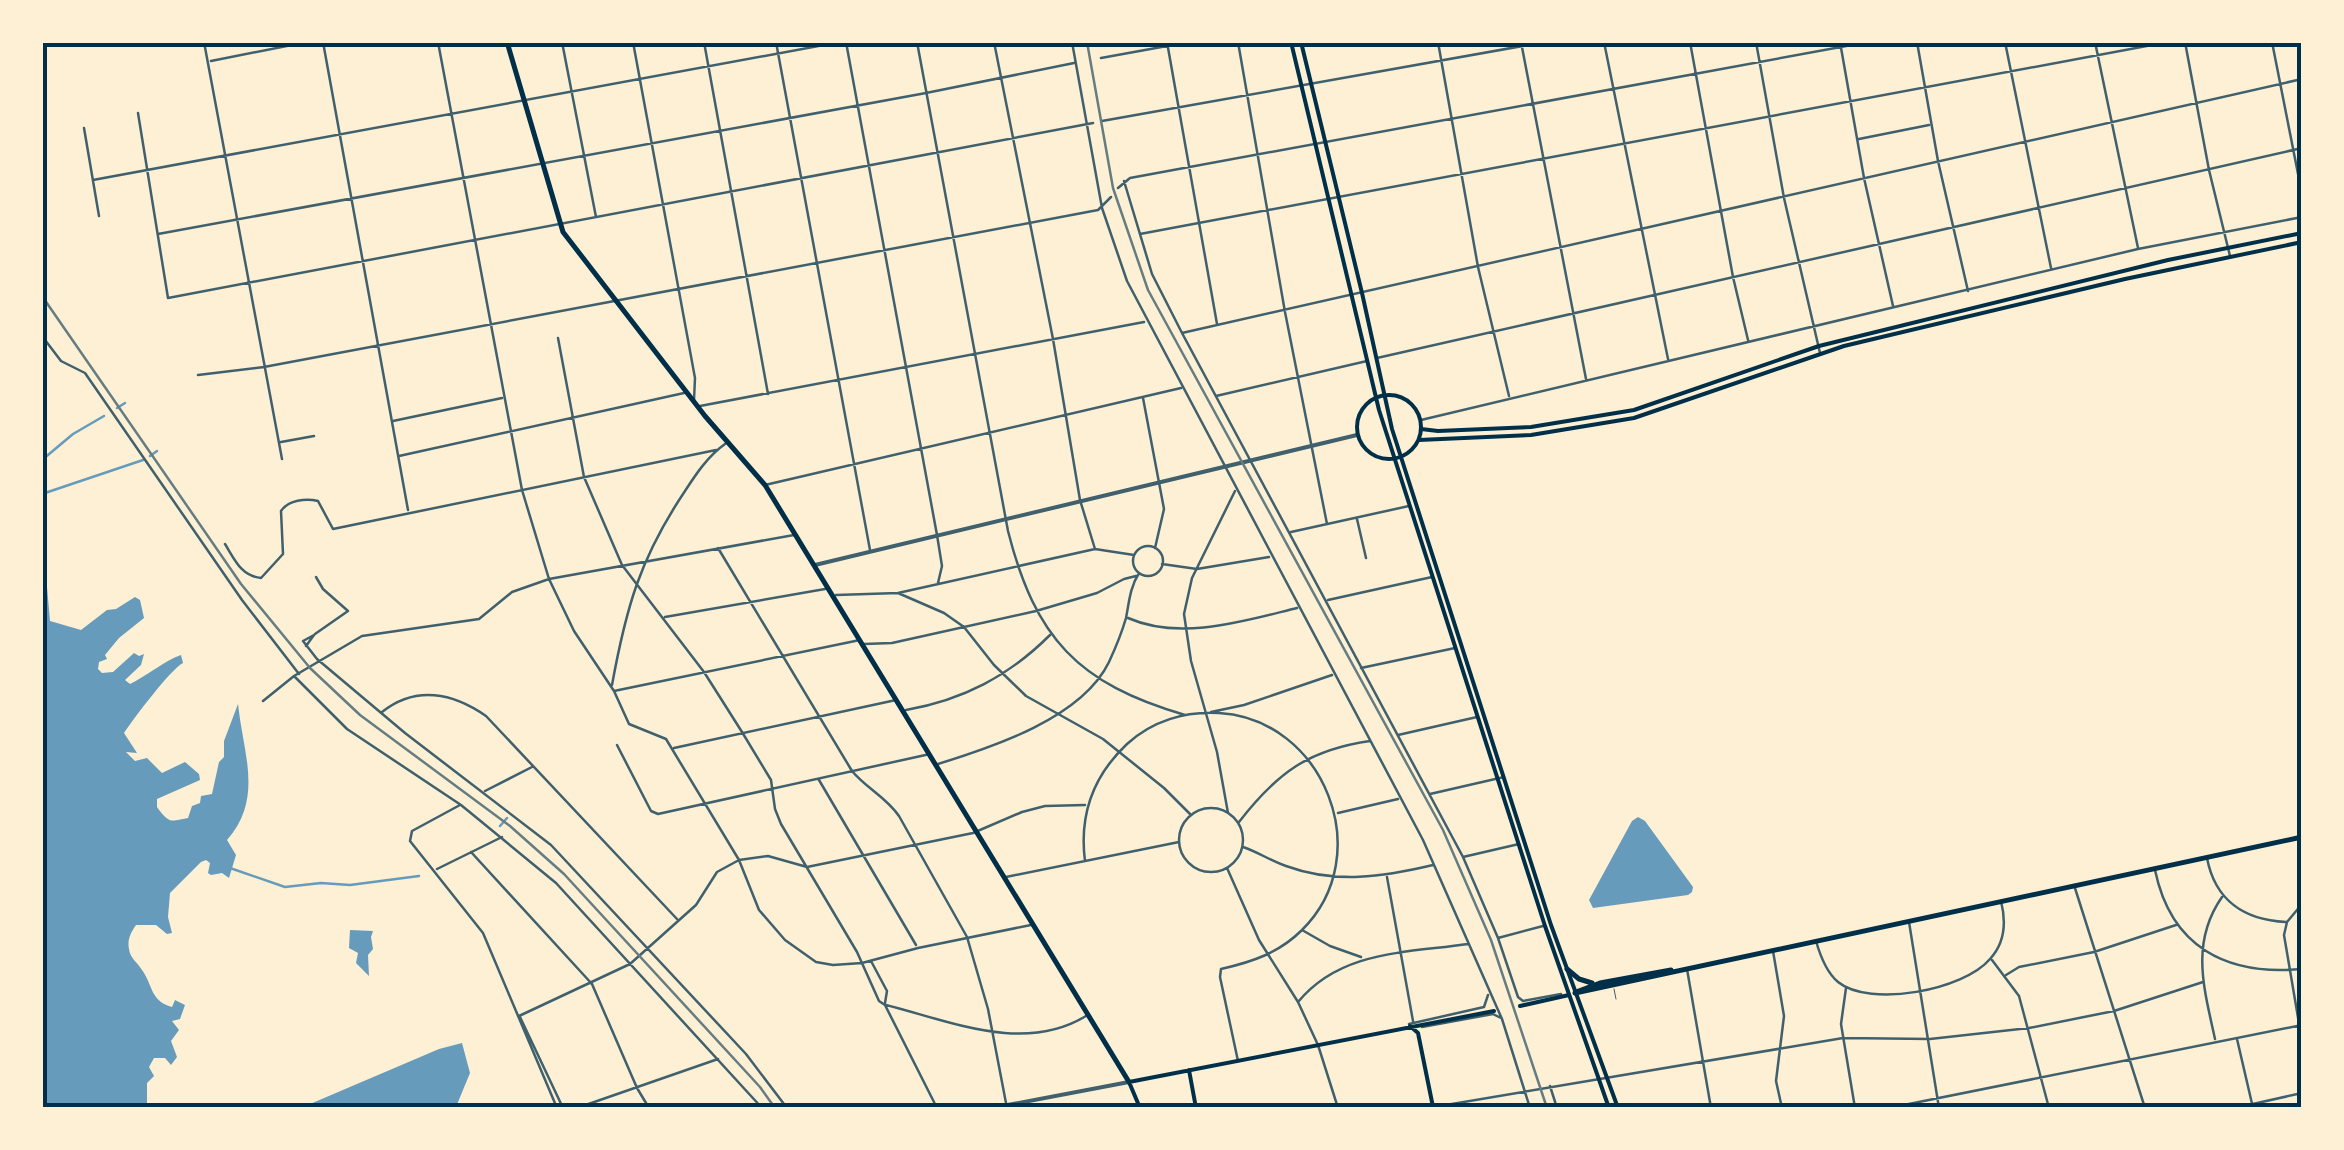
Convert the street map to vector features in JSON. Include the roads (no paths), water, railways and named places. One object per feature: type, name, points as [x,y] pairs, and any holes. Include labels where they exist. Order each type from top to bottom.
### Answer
[{"type":"main road","points":[[507,42],[560,224],[696,404],[765,484],[1130,1082],[1140,1108]]},
{"type":"main road","points":[[1291,42],[1375,398],[1500,778],[1544,926],[1618,1108]]},
{"type":"main road","points":[[1301,42],[1397,458],[1409,506],[1423,539]]},
{"type":"main road","points":[[1421,429],[1531,427],[1618,413],[1676,398],[1820,349],[2302,233]]},
{"type":"main road","points":[[1419,440],[1531,434],[1634,418],[1820,349],[2302,242]]},
{"type":"main road","points":[[1398,396],[1410,402],[1421,429],[1414,448],[1397,458],[1371,454],[1357,435],[1356,422],[1360,410],[1375,398],[1398,396]]},
{"type":"main road","points":[[1435,576],[1462,646],[1480,716]]},
{"type":"main road","points":[[1500,778],[1525,843],[1610,1108]]},
{"type":"main road","points":[[1520,1006],[2302,837]]},
{"type":"main road","points":[[1567,970],[1584,981],[1600,983]]},
{"type":"main road","points":[[1571,994],[1600,983],[1674,970]]},
{"type":"main road","points":[[1130,1082],[1494,1011]]},
{"type":"main road","points":[[1420,1030],[1431,1022]]},
{"type":"main road","points":[[1408,1026],[1420,1030]]},
{"type":"main road","points":[[1420,1030],[1432,1107]]},
{"type":"main road","points":[[1189,1070],[1196,1108]]},
{"type":"street","points":[[204,42],[282,459]]},
{"type":"street","points":[[208,61],[307,42]]},
{"type":"street","points":[[322,42],[408,512]]},
{"type":"street","points":[[438,42],[522,490],[549,579],[578,639],[613,689],[628,724],[660,736],[672,748],[739,860],[759,910],[801,954],[833,965],[862,963],[1032,925]]},
{"type":"street","points":[[562,42],[596,217]]},
{"type":"street","points":[[633,42],[696,404],[768,394],[1146,322]]},
{"type":"street","points":[[704,42],[768,394]]},
{"type":"street","points":[[776,42],[870,551]]},
{"type":"street","points":[[94,180],[843,42],[937,535],[942,566],[938,583]]},
{"type":"street","points":[[917,42],[988,432],[1017,565],[1050,635],[1098,680],[1185,715]]},
{"type":"street","points":[[994,42],[1053,339],[1080,500],[1095,549]]},
{"type":"street","points":[[1072,42],[1102,208],[1127,281],[1434,864],[1502,1019],[1530,1108]]},
{"type":"street","points":[[1101,58],[1189,42]]},
{"type":"street","points":[[1238,42],[1327,524]]},
{"type":"street","points":[[1438,42],[1478,266],[1510,398]]},
{"type":"street","points":[[1102,121],[1545,42]]},
{"type":"street","points":[[1604,42],[1668,360]]},
{"type":"street","points":[[1690,42],[1732,277],[1748,341]]},
{"type":"street","points":[[1756,42],[1784,198],[1820,349]]},
{"type":"street","points":[[1118,188],[1124,181],[1190,168],[1868,42]]},
{"type":"street","points":[[1917,42],[1930,124],[1968,292]]},
{"type":"street","points":[[2005,42],[2052,270]]},
{"type":"street","points":[[2095,42],[2138,250]]},
{"type":"street","points":[[1140,234],[2168,42]]},
{"type":"street","points":[[2185,42],[2208,170],[2230,257]]},
{"type":"street","points":[[2272,42],[2302,194]]},
{"type":"street","points":[[1167,44],[1218,326]]},
{"type":"street","points":[[1521,44],[1586,380]]},
{"type":"street","points":[[1840,45],[1864,178],[1894,308]]},
{"type":"street","points":[[157,234],[1076,62]]},
{"type":"street","points":[[1182,334],[2302,78]]},
{"type":"street","points":[[138,113],[168,298],[1093,123]]},
{"type":"street","points":[[1857,140],[1930,124]]},
{"type":"street","points":[[84,128],[100,216]]},
{"type":"street","points":[[1375,359],[2302,148]]},
{"type":"street","points":[[1124,181],[1152,274],[1463,857],[1518,997],[1523,1000],[1571,994]]},
{"type":"street","points":[[198,375],[264,366],[1030,223],[1102,208],[1111,197]]},
{"type":"street","points":[[1420,420],[2138,250],[2302,217]]},
{"type":"street","points":[[42,336],[61,361],[85,373],[296,675],[347,729],[461,804],[556,883],[761,1106],[754,1108]]},
{"type":"street","points":[[558,338],[584,477],[622,566],[704,672],[742,732],[773,788],[781,824],[862,963],[879,1001],[993,1032],[1022,1035],[1053,1032],[1088,1014]]},
{"type":"street","points":[[1214,396],[1367,361]]},
{"type":"street","points":[[765,484],[1182,387]]},
{"type":"street","points":[[398,456],[687,392]]},
{"type":"street","points":[[1143,396],[1160,482],[1163,520],[1155,548]]},
{"type":"street","points":[[392,421],[504,397]]},
{"type":"street","points":[[815,564],[1357,435]]},
{"type":"street","points":[[278,442],[314,436]]},
{"type":"street","points":[[613,689],[618,641],[644,562],[668,516],[716,450],[728,442]]},
{"type":"street","points":[[226,544],[243,572],[261,578],[283,554],[284,506],[306,498],[318,500],[333,528],[716,450]]},
{"type":"street","points":[[1228,813],[1210,808],[1191,815],[1182,826],[1182,856],[1196,868],[1211,872],[1227,868],[1238,858],[1242,846],[1238,824],[1228,813],[1184,627],[1186,598],[1197,569],[1236,490]]},
{"type":"street","points":[[1290,533],[1409,506]]},
{"type":"street","points":[[1356,518],[1366,558]]},
{"type":"street","points":[[262,701],[296,675],[362,636],[479,618],[512,592],[549,579],[796,534]]},
{"type":"street","points":[[613,689],[863,642],[892,643],[1036,611],[1097,594],[1124,579],[1138,575],[1154,574],[1162,564],[1155,548],[1145,546],[1134,555],[1138,575],[1126,617],[1098,680],[1057,714],[991,746],[938,764]]},
{"type":"street","points":[[718,548],[852,771],[889,802],[917,845],[967,937],[993,1032],[1006,1104]]},
{"type":"street","points":[[664,617],[832,592],[898,593],[1095,549],[1134,555]]},
{"type":"street","points":[[1162,564],[1197,569],[1271,556]]},
{"type":"street","points":[[1326,600],[1435,576]]},
{"type":"street","points":[[316,577],[322,589],[348,611],[303,641],[306,646],[381,713],[551,845],[753,1062],[787,1108]]},
{"type":"street","points":[[898,593],[944,613],[964,627],[1003,675],[1026,696],[1081,725],[1120,752],[1191,815]]},
{"type":"street","points":[[1126,617],[1156,627],[1184,627],[1237,622],[1298,608]]},
{"type":"street","points":[[905,710],[956,698],[1003,675],[1050,635]]},
{"type":"street","points":[[306,646],[314,636]]},
{"type":"street","points":[[1362,668],[1462,646]]},
{"type":"street","points":[[1085,861],[1082,842],[1087,805],[1100,776],[1136,736],[1185,715],[1244,705],[1334,675]]},
{"type":"street","points":[[381,713],[401,700],[422,695],[458,699],[486,716],[678,921]]},
{"type":"street","points":[[672,748],[898,700]]},
{"type":"street","points":[[1206,712],[1240,716],[1272,728],[1308,758],[1326,783],[1336,814],[1338,845],[1333,877],[1321,906],[1302,930],[1268,954],[1224,968],[1220,977],[1238,1062]]},
{"type":"street","points":[[1398,735],[1480,716]]},
{"type":"street","points":[[1238,824],[1268,786],[1308,758],[1370,741]]},
{"type":"street","points":[[617,746],[652,811],[658,814],[931,754]]},
{"type":"street","points":[[483,792],[533,767]]},
{"type":"street","points":[[818,778],[918,948]]},
{"type":"street","points":[[1428,794],[1500,778]]},
{"type":"street","points":[[1336,814],[1401,799]]},
{"type":"street","points":[[461,804],[409,836],[482,933],[557,1108]]},
{"type":"street","points":[[519,1016],[630,964],[696,905],[717,872],[739,860],[768,856],[808,867],[978,832],[1045,806],[1087,805]]},
{"type":"street","points":[[435,869],[503,836]]},
{"type":"street","points":[[1005,878],[1179,842]]},
{"type":"street","points":[[1463,857],[1525,843]]},
{"type":"street","points":[[1242,846],[1282,865],[1333,877],[1386,876],[1434,864]]},
{"type":"street","points":[[471,852],[592,984],[636,1088],[649,1108]]},
{"type":"street","points":[[2207,857],[2222,897],[2260,919],[2287,922]]},
{"type":"street","points":[[1227,868],[1318,1045],[1338,1108]]},
{"type":"street","points":[[2155,868],[2163,900],[2177,925],[2201,948],[2254,970],[2302,969]]},
{"type":"street","points":[[1386,876],[1414,1021]]},
{"type":"street","points":[[2074,885],[2145,1108]]},
{"type":"street","points":[[2216,1042],[2203,982],[2201,948],[2210,916],[2222,897]]},
{"type":"street","points":[[1816,940],[1825,966],[1846,987],[1884,994],[1921,990],[1960,980],[1991,959],[2004,926],[2002,901]]},
{"type":"street","points":[[2302,904],[2287,922],[2284,935],[2302,1041]]},
{"type":"street","points":[[1909,920],[1938,1108]]},
{"type":"street","points":[[2006,975],[2018,967],[2094,952],[2177,925]]},
{"type":"street","points":[[1498,938],[1544,926]]},
{"type":"street","points":[[1302,930],[1362,958]]},
{"type":"street","points":[[1298,1002],[1322,980],[1362,958],[1470,944]]},
{"type":"street","points":[[1772,950],[1783,1004],[1776,1081],[1782,1108]]},
{"type":"street","points":[[1991,959],[2020,996],[2049,1108]]},
{"type":"street","points":[[870,960],[887,991],[884,1004],[938,1108]]},
{"type":"street","points":[[1687,967],[1711,1108]]},
{"type":"street","points":[[1432,1107],[1843,1038],[1930,1039],[2029,1028],[2114,1010],[2203,982]]},
{"type":"street","points":[[1846,987],[1841,1014],[1855,1108]]},
{"type":"street","points":[[1408,1026],[1414,1021],[1484,1008],[1489,1000],[1488,988]]},
{"type":"street","points":[[1420,1030],[1492,1014],[1502,1019]]},
{"type":"street","points":[[519,1016],[563,1108]]},
{"type":"street","points":[[1889,1108],[2300,1025]]},
{"type":"street","points":[[2237,1038],[2253,1106]]},
{"type":"street","points":[[578,1108],[719,1058]]},
{"type":"street","points":[[992,1108],[1130,1082]]},
{"type":"street","points":[[1550,1086],[1558,1108]]},
{"type":"street","points":[[2235,1108],[2302,1092]]},
{"type":"lane","points":[[1614,986],[1616,999]]},
{"type":"water","points":[[43,587],[47,587],[50,621],[81,630],[107,610],[135,597],[140,600],[144,618],[119,638],[105,655],[107,659],[99,662],[102,673],[113,672],[134,653],[144,654],[141,665],[125,680],[130,684],[181,655],[183,663],[124,733],[137,753],[126,752],[135,761],[147,758],[162,773],[185,762],[199,774],[200,780],[157,799],[157,807],[168,819],[188,818],[201,796],[212,794],[219,762],[224,757],[224,741],[238,704],[248,791],[245,808],[227,840],[236,855],[229,878],[222,873],[211,875],[210,863],[201,862],[170,893],[168,917],[172,933],[167,934],[156,925],[136,925],[129,939],[131,955],[156,997],[172,1007],[175,1000],[185,1005],[180,1019],[172,1021],[179,1030],[171,1041],[177,1057],[171,1065],[165,1058],[154,1058],[149,1067],[154,1076],[147,1083],[147,1107],[43,1107]]},
{"type":"water","points":[[1638,817],[1645,821],[1693,887],[1692,892],[1593,908],[1589,900],[1632,821]]},
{"type":"water","points":[[350,930],[373,931],[369,976],[356,963],[358,953],[349,948]]},
{"type":"water","points":[[462,1043],[470,1073],[456,1107],[303,1107],[439,1049]]},
{"type":"waterway","points":[[117,408],[125,403]]},
{"type":"waterway","points":[[42,460],[73,434],[104,416]]},
{"type":"waterway","points":[[150,456],[157,451]]},
{"type":"waterway","points":[[42,494],[143,460]]},
{"type":"waterway","points":[[500,826],[507,818]]},
{"type":"waterway","points":[[230,868],[285,887],[350,885],[419,876]]},
{"type":"tram line","points":[[42,296],[241,584],[310,668],[360,715],[510,826],[564,874],[775,1108]]},
{"type":"railway","points":[[1087,42],[1113,188],[1148,290],[1443,830],[1491,940],[1547,1108]]}]
